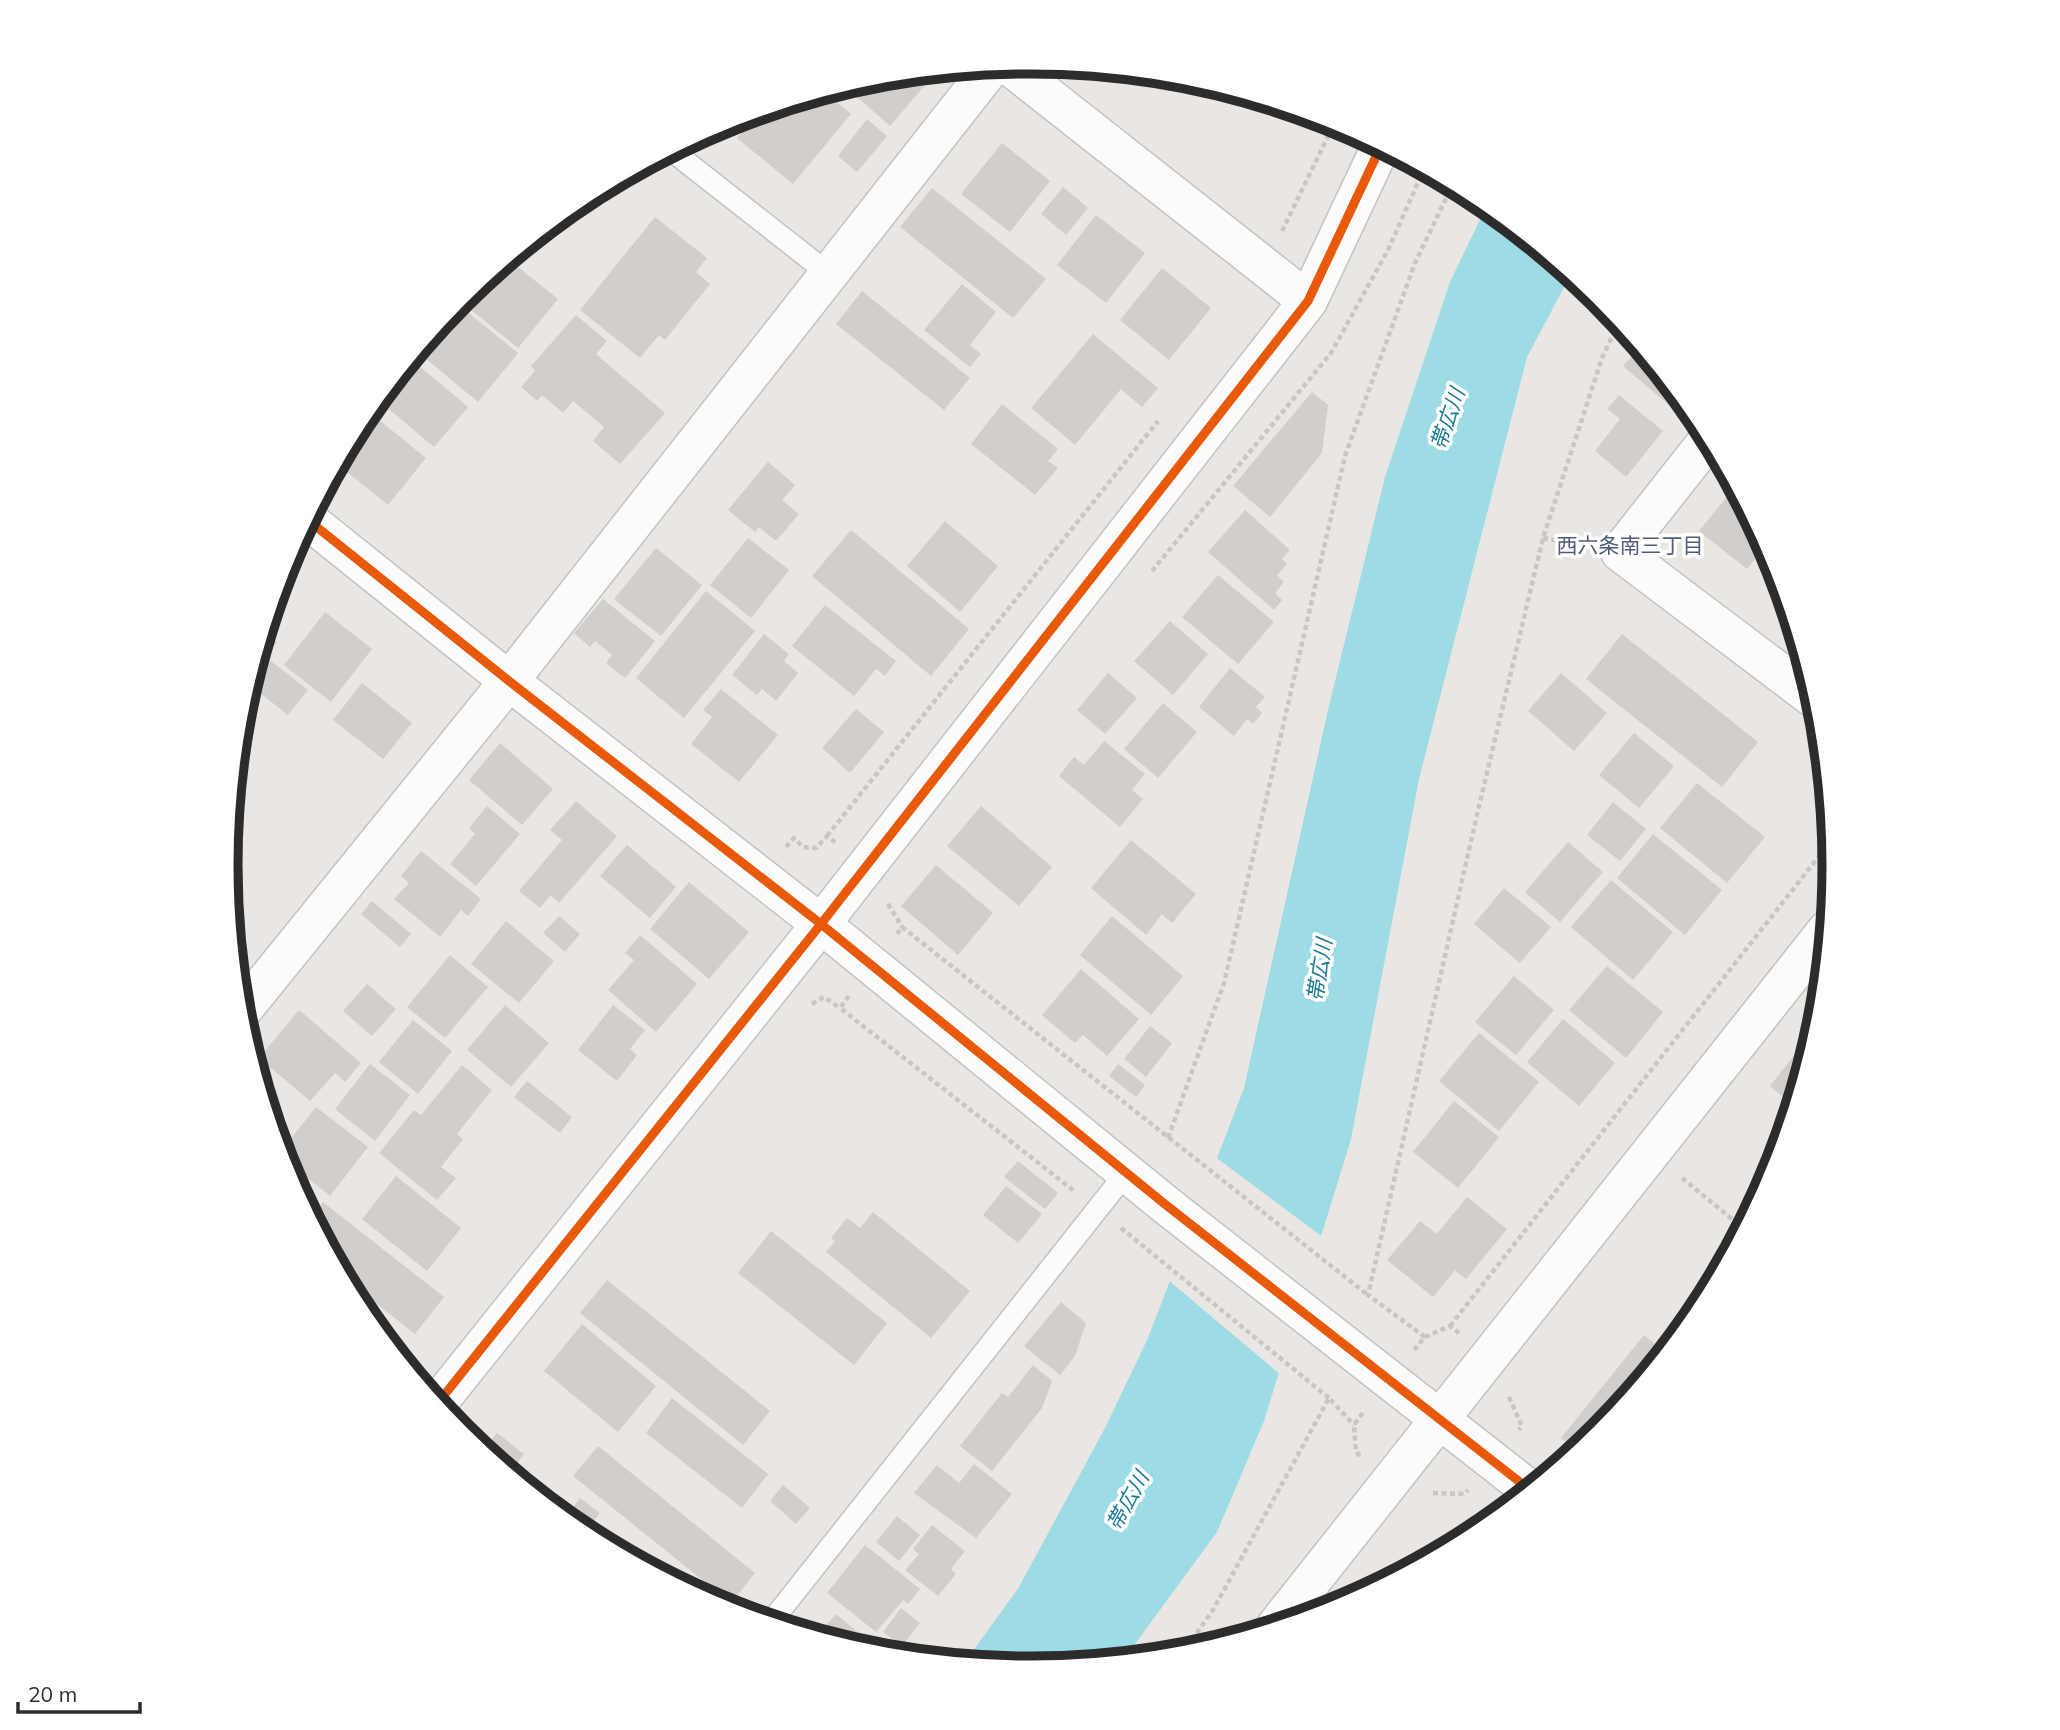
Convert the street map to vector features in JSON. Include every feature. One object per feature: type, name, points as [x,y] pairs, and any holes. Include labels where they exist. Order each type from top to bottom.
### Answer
[{"type":"street","points":[[1020,74],[1308,301]]},
{"type":"street","points":[[251,1000],[509,681],[985,75]]},
{"type":"street","points":[[444,1397],[821,924],[1308,301],[1377,154]]},
{"type":"street","points":[[1702,448],[1620,552],[1801,689]]},
{"type":"street","points":[[315,526],[821,924],[1166,1205],[1523,1484]]},
{"type":"street","points":[[1295,1610],[1440,1419],[1818,942]]},
{"type":"lane","points":[[678,156],[829,274]]},
{"type":"lane","points":[[777,1614],[1126,1173]]},
{"type":"path","points":[[1265,267],[1330,133]]},
{"type":"path","points":[[1168,1138],[1224,983],[1345,456],[1415,263],[1448,194]]},
{"type":"path","points":[[1368,1295],[1543,538],[1602,358],[1614,332]]},
{"type":"path","points":[[827,836],[1159,421]]},
{"type":"path","points":[[1450,1326],[1822,854]]},
{"type":"path","points":[[1185,1151],[1368,1295],[1425,1336],[1387,1380]]},
{"type":"path","points":[[1676,1173],[1736,1222]]},
{"type":"path","points":[[1149,1251],[1329,1398],[1354,1425]]},
{"type":"path","points":[[1192,1639],[1213,1610],[1329,1398]]},
{"type":"water","name":"帯広川","points":[[1482,216],[1566,283],[1527,357],[1419,779],[1351,1139],[1264,1421],[1217,1532],[1130,1650],[1082,1655],[971,1654],[1019,1587],[1105,1428],[1148,1338],[1244,1088],[1328,710],[1385,477],[1450,282]]},
{"type":"pier","points":[[1214,1156],[1324,1238],[1282,1376],[1167,1279]]},
{"type":"building","points":[[922,81],[926,84],[890,126],[853,94]]},
{"type":"building","points":[[832,98],[851,114],[793,184],[737,138],[745,127]]},
{"type":"building","points":[[867,119],[887,136],[857,172],[838,156]]},
{"type":"building","points":[[1002,143],[1050,181],[1010,232],[961,194]]},
{"type":"building","points":[[1063,187],[1088,208],[1066,235],[1041,214]]},
{"type":"building","points":[[932,188],[1046,279],[1013,318],[900,227]]},
{"type":"building","points":[[1096,215],[1145,253],[1106,303],[1057,265]]},
{"type":"building","points":[[655,217],[707,258],[696,272],[710,284],[665,340],[659,335],[640,358],[580,310]]},
{"type":"building","points":[[515,264],[558,299],[518,348],[468,307]]},
{"type":"building","points":[[1162,268],[1211,308],[1169,360],[1120,320]]},
{"type":"building","points":[[962,284],[996,312],[970,345],[981,354],[970,367],[924,330]]},
{"type":"building","points":[[862,291],[970,378],[944,410],[836,324]]},
{"type":"building","points":[[465,310],[518,353],[478,402],[425,358]]},
{"type":"building","points":[[576,315],[607,341],[596,354],[665,413],[620,464],[593,441],[604,427],[573,401],[563,413],[542,395],[537,401],[521,387],[535,371],[531,366]]},
{"type":"building","points":[[1093,334],[1158,388],[1142,407],[1121,389],[1075,445],[1031,408]]},
{"type":"building","points":[[1634,354],[1676,411],[1623,366]]},
{"type":"building","points":[[417,364],[468,407],[434,447],[385,406]]},
{"type":"building","points":[[1312,392],[1328,405],[1322,453],[1270,517],[1233,486]]},
{"type":"building","points":[[1619,395],[1663,431],[1626,477],[1595,451],[1620,419],[1607,409]]},
{"type":"building","points":[[1002,404],[1058,449],[1048,461],[1058,468],[1035,495],[971,444]]},
{"type":"building","points":[[377,418],[426,458],[388,505],[344,470]]},
{"type":"building","points":[[768,462],[795,485],[782,500],[799,514],[776,541],[759,527],[755,532],[728,510]]},
{"type":"building","points":[[1729,495],[1758,555],[1747,569],[1699,531]]},
{"type":"building","points":[[1245,510],[1290,550],[1282,559],[1287,564],[1277,575],[1284,582],[1275,593],[1282,600],[1274,610],[1208,552]]},
{"type":"building","points":[[945,521],[998,566],[960,612],[907,566]]},
{"type":"building","points":[[851,530],[969,629],[931,676],[812,576]]},
{"type":"building","points":[[748,538],[789,570],[751,618],[710,585]]},
{"type":"building","points":[[656,548],[702,585],[661,636],[614,599]]},
{"type":"building","points":[[1218,575],[1274,622],[1238,664],[1182,617]]},
{"type":"building","points":[[706,591],[755,631],[684,718],[636,678]]},
{"type":"building","points":[[603,599],[655,641],[625,678],[606,663],[612,655],[595,641],[590,647],[574,633]]},
{"type":"building","points":[[825,605],[896,661],[885,676],[876,669],[854,696],[792,646]]},
{"type":"building","points":[[325,612],[372,649],[331,702],[284,665]]},
{"type":"building","points":[[1170,621],[1208,654],[1173,695],[1134,661]]},
{"type":"building","points":[[764,634],[789,654],[784,661],[798,673],[776,701],[762,689],[757,695],[732,675]]},
{"type":"building","points":[[1622,634],[1758,742],[1722,787],[1586,679]]},
{"type":"building","points":[[272,638],[277,642],[267,655]]},
{"type":"building","points":[[271,661],[308,690],[288,715],[258,692],[262,672]]},
{"type":"building","points":[[1230,668],[1265,697],[1256,707],[1262,713],[1253,724],[1247,719],[1234,736],[1199,707]]},
{"type":"building","points":[[1108,673],[1137,698],[1105,734],[1077,710]]},
{"type":"building","points":[[1561,673],[1607,713],[1574,751],[1528,711]]},
{"type":"building","points":[[362,683],[412,723],[383,759],[333,720]]},
{"type":"building","points":[[721,689],[778,735],[739,782],[691,744],[712,717],[703,710]]},
{"type":"building","points":[[1163,703],[1197,732],[1158,778],[1124,749]]},
{"type":"building","points":[[856,709],[884,732],[850,773],[822,748]]},
{"type":"building","points":[[1634,733],[1674,766],[1639,808],[1599,775]]},
{"type":"building","points":[[1104,741],[1145,774],[1132,790],[1143,799],[1120,827],[1059,776],[1074,757],[1084,765]]},
{"type":"building","points":[[500,743],[553,789],[522,825],[469,780]]},
{"type":"building","points":[[1697,783],[1765,837],[1727,883],[1660,828]]},
{"type":"building","points":[[576,801],[617,836],[559,903],[551,895],[540,908],[519,891],[562,840],[550,830]]},
{"type":"building","points":[[1613,802],[1646,829],[1620,861],[1587,835]]},
{"type":"building","points":[[487,806],[520,834],[476,886],[450,864],[475,834],[469,828]]},
{"type":"building","points":[[981,806],[1052,867],[1019,906],[947,846]]},
{"type":"building","points":[[1653,834],[1722,890],[1685,935],[1617,878]]},
{"type":"building","points":[[1131,840],[1196,894],[1172,923],[1162,914],[1146,935],[1091,888]]},
{"type":"building","points":[[1568,842],[1603,872],[1560,922],[1525,892]]},
{"type":"building","points":[[627,845],[676,887],[650,918],[600,876]]},
{"type":"building","points":[[421,851],[481,899],[468,916],[461,910],[440,937],[394,899],[409,883],[401,876]]},
{"type":"building","points":[[936,865],[993,913],[958,955],[901,906]]},
{"type":"building","points":[[1611,880],[1673,932],[1633,980],[1571,927]]},
{"type":"building","points":[[689,882],[749,932],[709,979],[650,929]]},
{"type":"building","points":[[1504,888],[1551,927],[1520,963],[1474,924]]},
{"type":"building","points":[[372,901],[411,934],[400,947],[361,914]]},
{"type":"building","points":[[559,916],[580,934],[565,952],[543,933]]},
{"type":"building","points":[[1112,916],[1183,976],[1151,1015],[1080,955]]},
{"type":"building","points":[[506,921],[554,961],[519,1003],[471,964]]},
{"type":"building","points":[[640,935],[697,984],[656,1032],[608,990],[634,960],[625,953]]},
{"type":"building","points":[[450,955],[488,987],[445,1038],[407,1007]]},
{"type":"building","points":[[1607,966],[1663,1012],[1626,1058],[1569,1010]]},
{"type":"building","points":[[1081,969],[1139,1019],[1107,1056],[1083,1035],[1075,1043],[1042,1015]]},
{"type":"building","points":[[1514,976],[1554,1010],[1516,1055],[1475,1022]]},
{"type":"building","points":[[367,984],[396,1009],[372,1036],[343,1011]]},
{"type":"building","points":[[505,1005],[549,1043],[511,1087],[467,1050]]},
{"type":"building","points":[[613,1005],[645,1030],[630,1049],[637,1055],[617,1081],[578,1050]]},
{"type":"building","points":[[299,1010],[361,1063],[345,1082],[335,1073],[310,1101],[263,1062],[262,1055]]},
{"type":"building","points":[[1563,1019],[1615,1063],[1579,1106],[1527,1062]]},
{"type":"building","points":[[413,1020],[452,1051],[418,1094],[379,1062]]},
{"type":"building","points":[[1150,1026],[1172,1043],[1146,1077],[1124,1059]]},
{"type":"building","points":[[1479,1033],[1539,1082],[1499,1131],[1439,1081]]},
{"type":"building","points":[[1799,1049],[1799,1049],[1786,1099],[1770,1086]]},
{"type":"building","points":[[370,1064],[410,1095],[375,1141],[335,1109]]},
{"type":"building","points":[[1118,1064],[1145,1085],[1136,1097],[1109,1076]]},
{"type":"building","points":[[462,1065],[492,1090],[457,1134],[463,1139],[441,1167],[456,1178],[437,1200],[379,1153],[414,1110],[421,1115]]},
{"type":"building","points":[[527,1081],[572,1117],[560,1133],[514,1097]]},
{"type":"building","points":[[1454,1101],[1499,1137],[1458,1188],[1413,1152]]},
{"type":"building","points":[[316,1107],[368,1147],[330,1196],[301,1173],[289,1141]]},
{"type":"building","points":[[1018,1161],[1058,1193],[1045,1209],[1004,1177]]},
{"type":"building","points":[[396,1176],[461,1228],[427,1271],[362,1219]]},
{"type":"building","points":[[1006,1186],[1042,1214],[1018,1243],[983,1215]]},
{"type":"building","points":[[1467,1197],[1507,1229],[1466,1279],[1455,1270],[1433,1297],[1387,1260],[1420,1221],[1437,1234]]},
{"type":"building","points":[[323,1202],[444,1297],[415,1334],[366,1295],[317,1209]]},
{"type":"building","points":[[873,1212],[970,1291],[931,1338],[826,1252],[835,1241],[831,1238],[847,1218],[860,1228]]},
{"type":"building","points":[[771,1231],[887,1323],[854,1365],[738,1273]]},
{"type":"building","points":[[607,1280],[770,1411],[743,1445],[580,1313]]},
{"type":"building","points":[[1061,1302],[1086,1323],[1075,1356],[1060,1375],[1024,1346]]},
{"type":"building","points":[[582,1324],[656,1386],[618,1432],[544,1371]]},
{"type":"building","points":[[1644,1335],[1658,1347],[1590,1425],[1569,1444],[1561,1438]]},
{"type":"building","points":[[1033,1365],[1052,1381],[1042,1408],[992,1471],[960,1446],[1002,1393],[1008,1397]]},
{"type":"building","points":[[672,1398],[768,1474],[742,1508],[646,1433]]},
{"type":"building","points":[[497,1433],[524,1454],[515,1466],[489,1443]]},
{"type":"building","points":[[598,1446],[755,1573],[734,1599],[716,1591],[573,1476]]},
{"type":"building","points":[[974,1464],[1012,1494],[976,1538],[914,1493],[937,1465],[959,1483]]},
{"type":"building","points":[[783,1485],[810,1508],[796,1524],[770,1501]]},
{"type":"building","points":[[580,1498],[600,1513],[592,1524],[572,1510]]},
{"type":"building","points":[[897,1516],[920,1535],[899,1561],[876,1542]]},
{"type":"building","points":[[932,1525],[965,1551],[951,1569],[956,1574],[938,1596],[905,1570],[919,1554],[913,1549]]},
{"type":"building","points":[[865,1545],[920,1589],[908,1604],[903,1600],[876,1632],[827,1593]]},
{"type":"building","points":[[901,1608],[920,1623],[902,1646],[883,1632]]},
{"type":"building","points":[[836,1614],[866,1639],[813,1626],[816,1622],[824,1628]]},
{"type":"cycle path","points":[[443,1396],[821,924],[1308,301],[1377,154]]},
{"type":"cycle path","points":[[315,526],[821,924],[1166,1205],[1523,1484]]},
{"type":"district","name":"西六条南三丁目","points":[[1630,546]]}]
